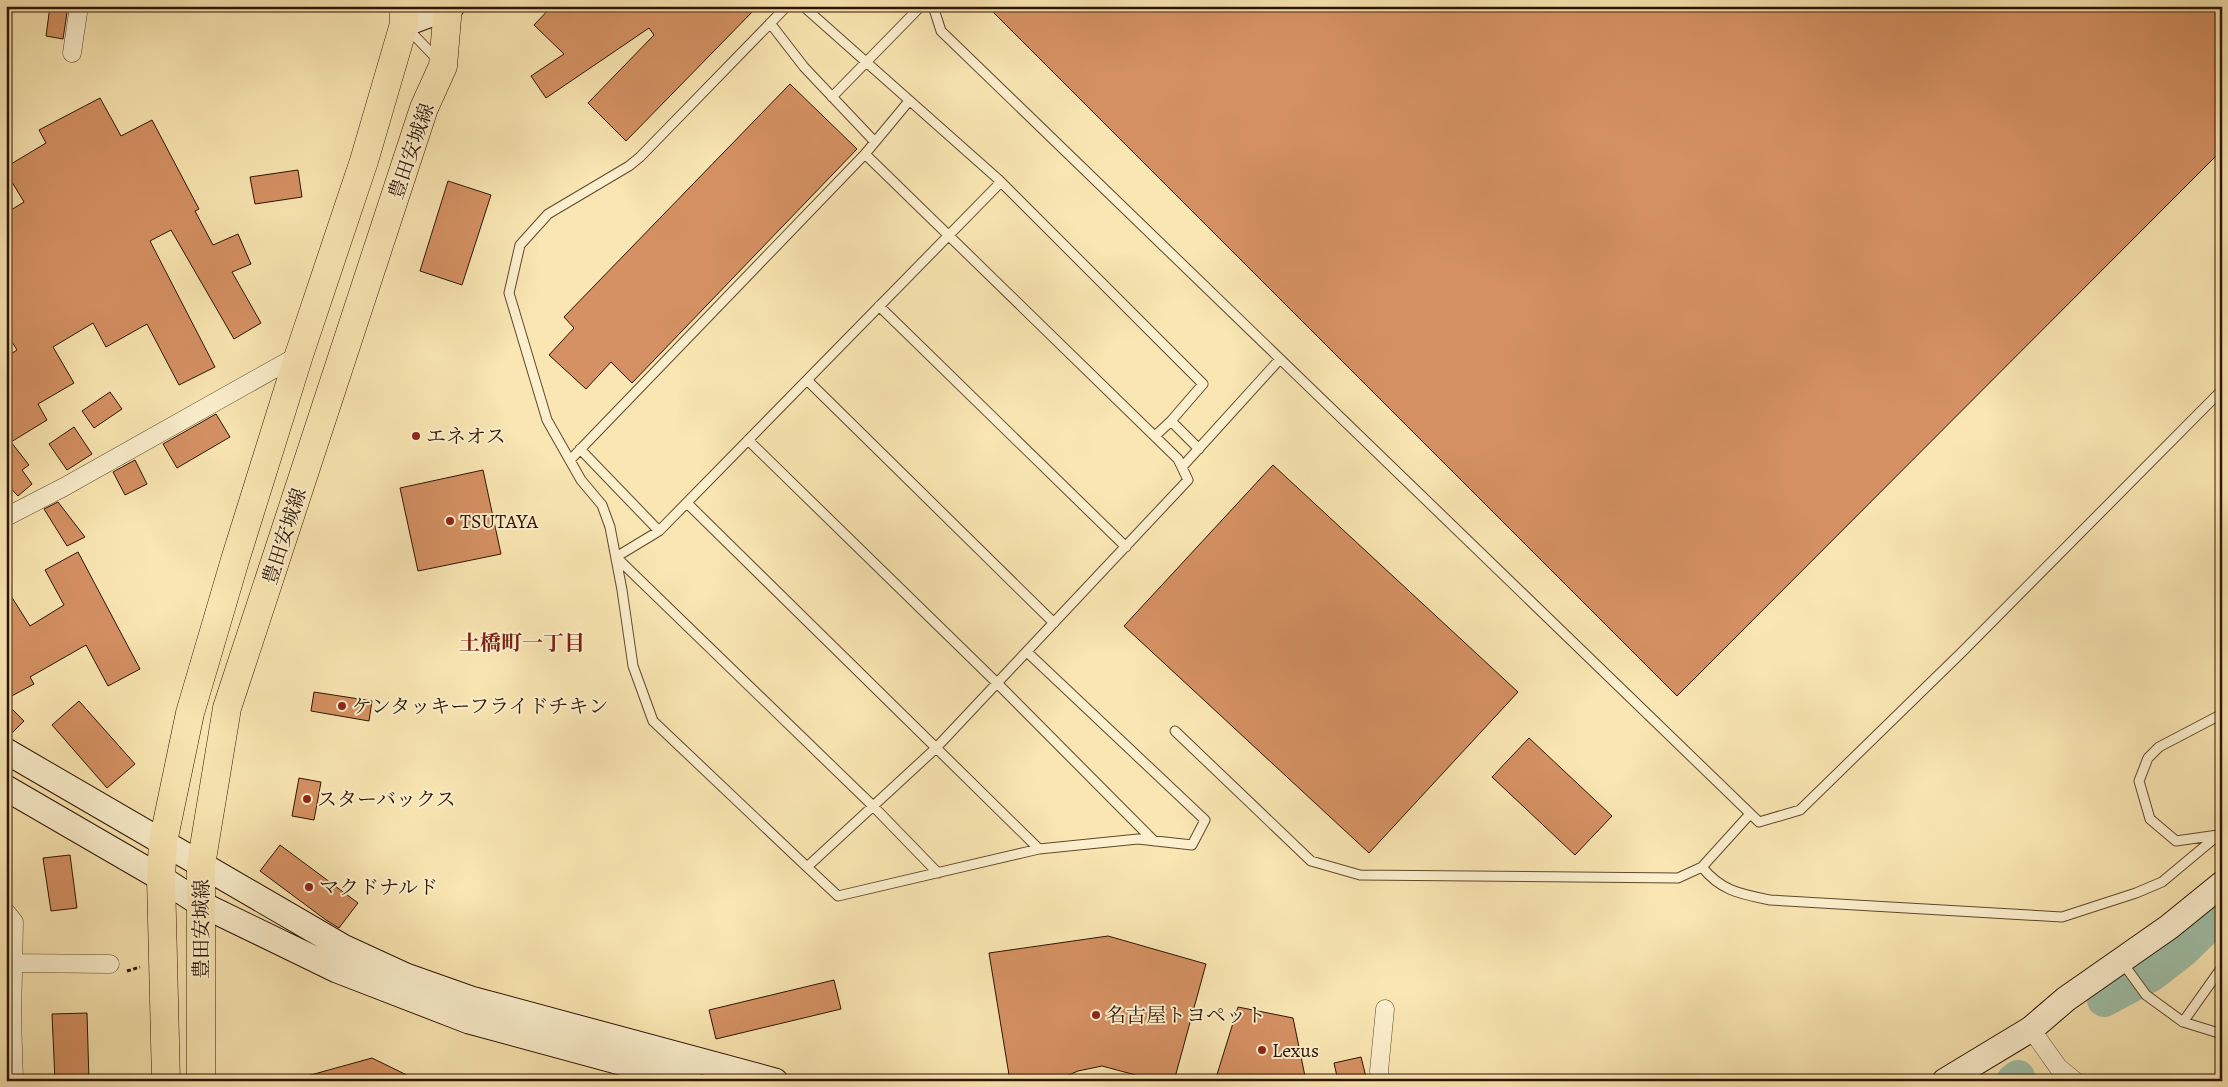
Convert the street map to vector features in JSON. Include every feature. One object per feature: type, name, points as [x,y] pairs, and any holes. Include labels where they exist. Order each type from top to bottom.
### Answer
[{"type":"main road","name":"豊田安城線","points":[[201,1081],[201,865],[227,708],[424,108],[444,66],[449,7]]},
{"type":"main road","name":"豊田安城線","points":[[166,1081],[161,878],[163,842],[190,713],[299,355],[364,161],[404,15]]},
{"type":"street","points":[[72,53],[79,6]]},
{"type":"street","points":[[404,15],[449,7]]},
{"type":"street","points":[[6,517],[64,487],[299,355]]},
{"type":"street","points":[[6,752],[343,947],[406,976],[471,1000],[775,1081]]},
{"type":"street","points":[[6,788],[161,878],[201,904],[336,970],[469,1021],[690,1081]]},
{"type":"street","points":[[1945,1081],[2031,1029],[2066,999],[2126,968],[2222,884]]},
{"type":"street","points":[[6,912],[14,922],[14,963],[9,1018],[14,1081]]},
{"type":"street","points":[[14,963],[110,964]]},
{"type":"street","points":[[1381,1081],[1379,1071],[1385,1009]]},
{"type":"street","points":[[2031,1029],[2058,1067],[2075,1081]]},
{"type":"lane","points":[[786,6],[640,157],[629,166],[548,214],[520,245],[509,293],[548,420],[582,480],[602,505],[610,527],[633,666],[653,721],[838,896],[1038,849],[1138,839],[1192,845],[1205,820],[1027,652]]},
{"type":"lane","points":[[803,6],[1000,181],[1203,384],[1171,421],[1155,436]]},
{"type":"lane","points":[[832,97],[920,6]]},
{"type":"lane","points":[[933,6],[940,31],[1759,822],[1800,810],[1961,653],[2222,390]]},
{"type":"lane","points":[[404,15],[444,66]]},
{"type":"lane","points":[[770,23],[804,67],[875,142]]},
{"type":"lane","points":[[570,460],[865,154],[909,101]]},
{"type":"lane","points":[[807,868],[935,749],[1188,480],[1178,459],[865,154]]},
{"type":"lane","points":[[616,557],[658,531],[687,503],[1000,181]]},
{"type":"lane","points":[[879,306],[1126,547]]},
{"type":"lane","points":[[1182,467],[1280,359]]},
{"type":"lane","points":[[807,380],[1054,623]]},
{"type":"lane","points":[[1171,421],[1198,449]]},
{"type":"lane","points":[[748,440],[997,683],[1154,841]]},
{"type":"lane","points":[[580,450],[658,531]]},
{"type":"lane","points":[[687,503],[1038,849]]},
{"type":"lane","points":[[616,557],[872,806],[938,873]]},
{"type":"lane","points":[[2221,831],[2176,841],[2150,820],[2138,781],[2148,758],[2159,747],[2222,714]]},
{"type":"lane","points":[[1175,731],[1311,861],[1360,875],[1678,878],[1702,867],[1750,814]]},
{"type":"lane","points":[[1702,867],[1709,876],[1723,887],[1742,895],[1770,900],[2062,917],[2136,893],[2162,882],[2221,831]]},
{"type":"lane","points":[[2183,1022],[2222,967]]},
{"type":"lane","points":[[2126,968],[2146,995],[2183,1022],[2222,1034]]},
{"type":"building","points":[[50,6],[68,6],[63,39],[46,36]]},
{"type":"building","points":[[552,6],[758,6],[626,141],[588,103],[654,35],[649,28],[546,98],[531,76],[564,54],[534,25]]},
{"type":"building","points":[[987,6],[2222,6],[2222,150],[1677,696]]},
{"type":"building","points":[[790,84],[857,149],[632,383],[611,362],[586,389],[549,355],[574,328],[564,317]]},
{"type":"building","points":[[100,98],[121,136],[152,120],[199,209],[195,211],[213,245],[238,234],[251,264],[232,272],[261,323],[234,339],[171,230],[150,241],[215,367],[179,385],[147,324],[106,347],[93,323],[53,347],[74,383],[38,404],[47,420],[11,442],[29,465],[22,470],[32,484],[18,496],[6,483],[6,357],[17,350],[6,332],[6,213],[24,202],[6,172],[6,167],[46,143],[39,130]]},
{"type":"building","points":[[298,170],[302,197],[255,204],[250,177]]},
{"type":"building","points":[[448,181],[491,195],[462,285],[420,271]]},
{"type":"building","points":[[110,392],[122,409],[94,428],[82,411]]},
{"type":"building","points":[[216,414],[230,437],[177,468],[163,444]]},
{"type":"building","points":[[74,427],[92,454],[67,470],[49,444]]},
{"type":"building","points":[[135,460],[147,484],[125,495],[113,472]]},
{"type":"building","points":[[1273,465],[1518,692],[1369,853],[1124,626]]},
{"type":"building","name":"TSUTAYA","points":[[483,470],[501,554],[418,571],[400,488]]},
{"type":"building","points":[[58,502],[85,537],[67,546],[44,509]]},
{"type":"building","points":[[78,552],[140,669],[108,686],[86,645],[30,677],[34,684],[6,699],[6,588],[30,626],[64,605],[45,570]]},
{"type":"building","name":"ケンタッキーフライドチキン","points":[[314,692],[372,701],[369,721],[311,711]]},
{"type":"building","points":[[79,701],[135,764],[107,788],[52,725]]},
{"type":"building","points":[[6,703],[24,721],[8,737],[6,737]]},
{"type":"building","points":[[1529,738],[1612,816],[1575,855],[1492,777]]},
{"type":"building","name":"スターバックス","points":[[299,778],[321,782],[314,820],[292,816]]},
{"type":"building","name":"マクドナルド","points":[[280,845],[358,903],[339,928],[260,871]]},
{"type":"building","points":[[70,855],[77,908],[51,911],[43,858]]},
{"type":"building","name":"名古屋トヨペット","points":[[1108,936],[1206,964],[1174,1081],[1158,1081],[1102,1066],[1078,1071],[1055,1081],[1010,1081],[989,953]]},
{"type":"building","points":[[834,980],[841,1009],[716,1039],[709,1010]]},
{"type":"building","name":"Lexus","points":[[1238,1007],[1293,1018],[1306,1081],[1215,1081]]},
{"type":"building","points":[[87,1013],[89,1081],[55,1081],[52,1014]]},
{"type":"building","points":[[1361,1057],[1367,1081],[1338,1081],[1334,1063]]},
{"type":"building","points":[[372,1058],[419,1081],[307,1081],[307,1076]]},
{"type":"waterway","points":[[2104,1000],[2151,975],[2182,951],[2222,912]]},
{"type":"waterway","points":[[2013,1081],[2018,1077]]},
{"type":"place","name":"エネオス","points":[[416,436]]},
{"type":"place","name":"TSUTAYA","points":[[450,521]]},
{"type":"place","name":"ケンタッキーフライドチキン","points":[[342,706]]},
{"type":"place","name":"スターバックス","points":[[307,799]]},
{"type":"place","name":"マクドナルド","points":[[309,887]]},
{"type":"place","name":"名古屋トヨペット","points":[[1096,1015]]},
{"type":"place","name":"Lexus","points":[[1262,1050]]},
{"type":"district","name":"土橋町一丁目","points":[[522,643]]}]
